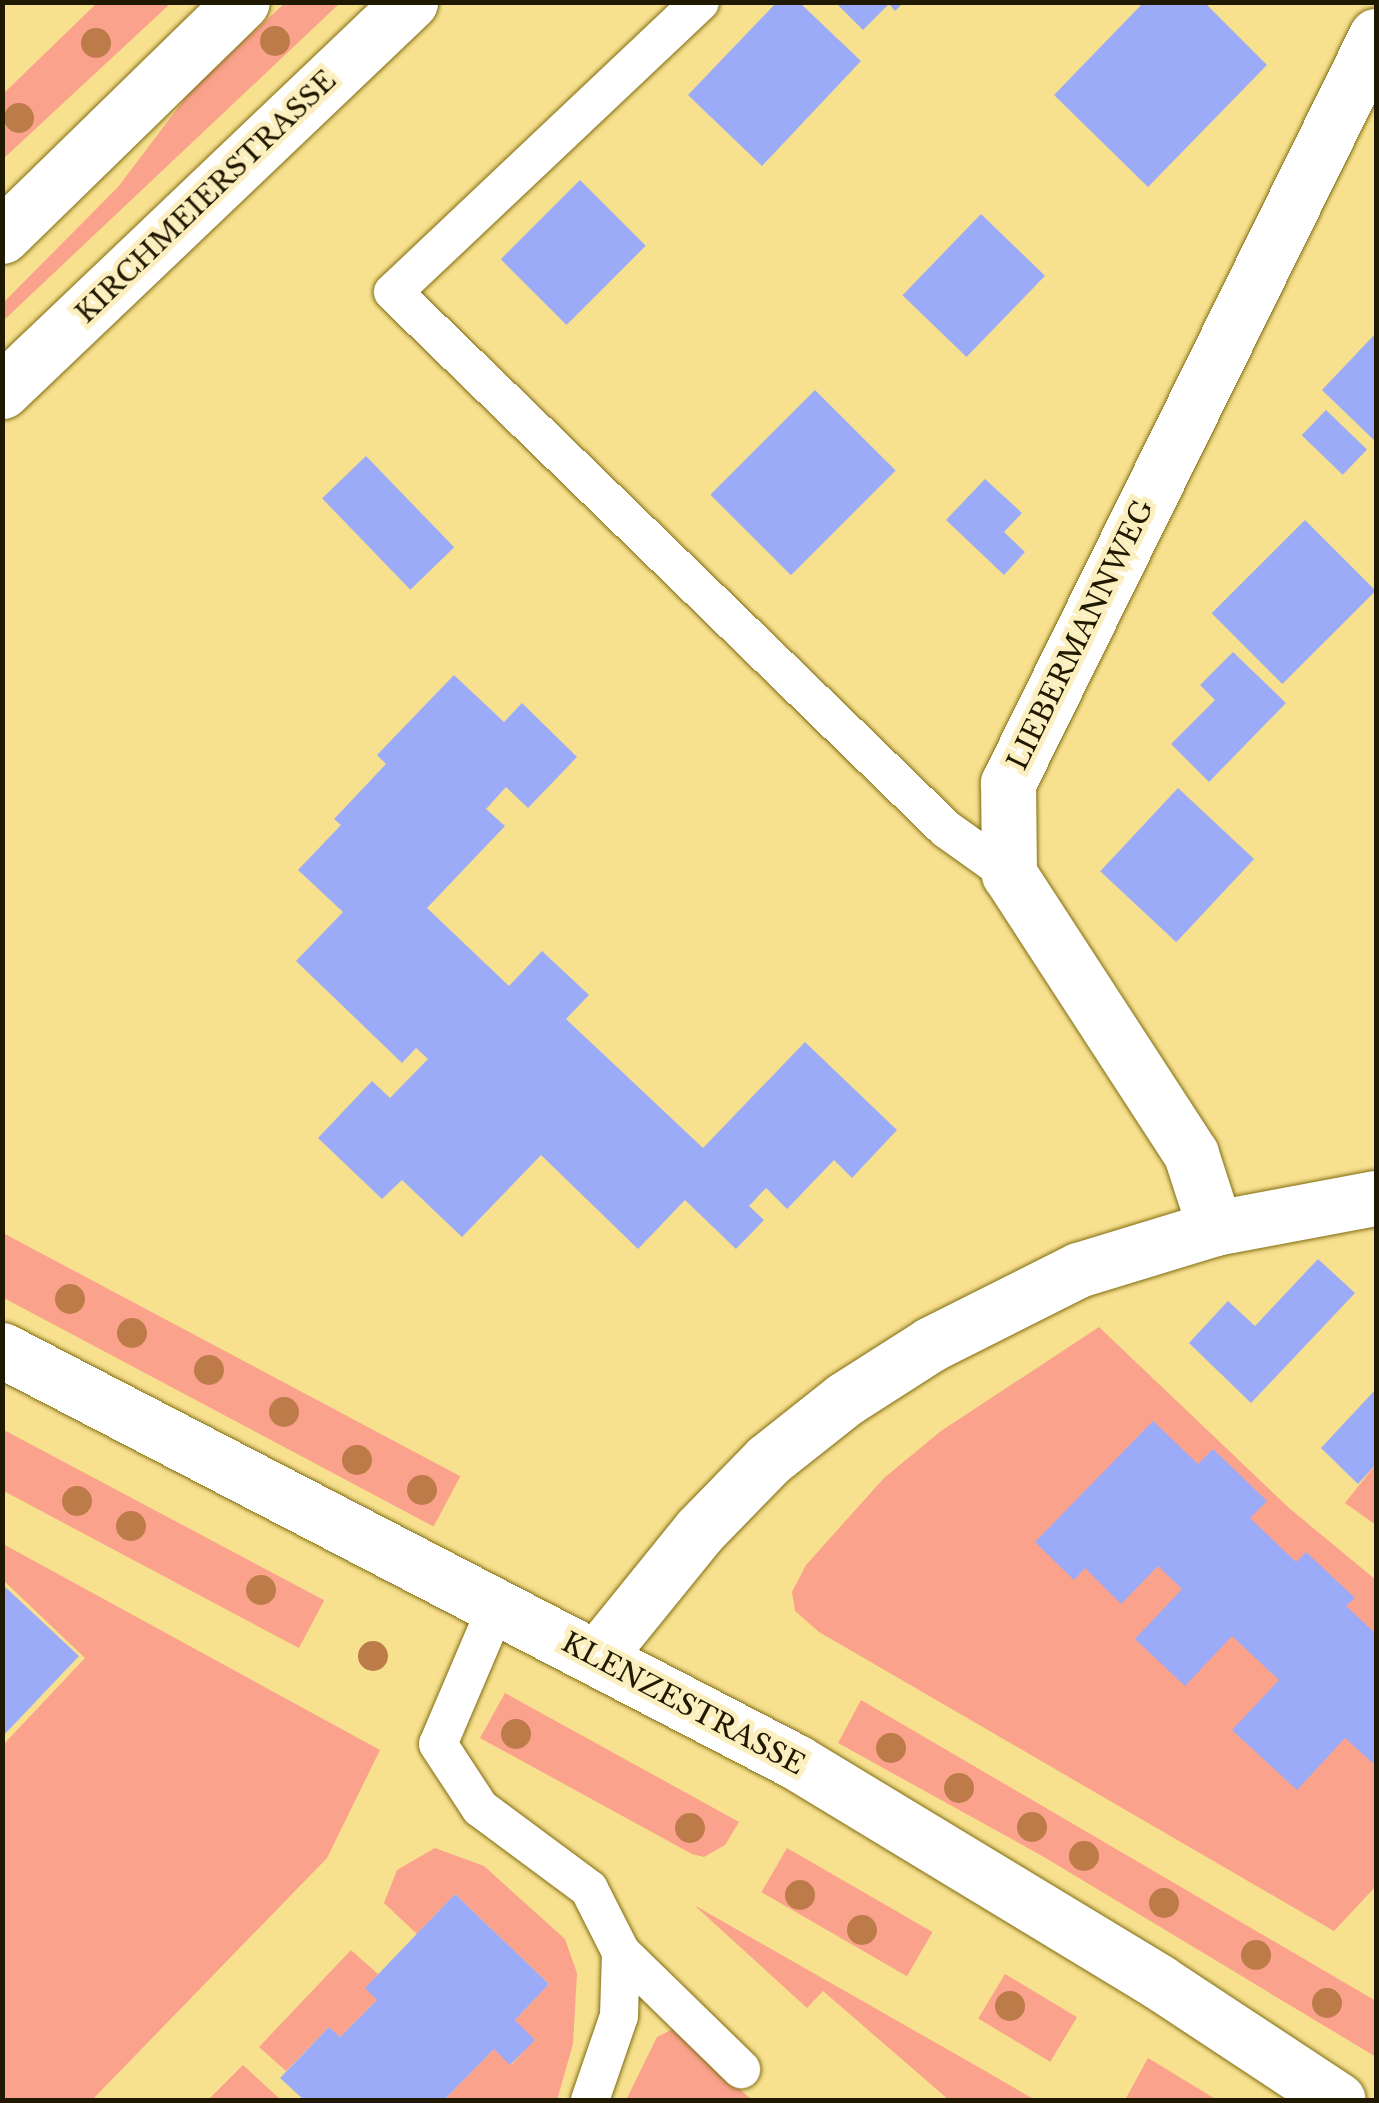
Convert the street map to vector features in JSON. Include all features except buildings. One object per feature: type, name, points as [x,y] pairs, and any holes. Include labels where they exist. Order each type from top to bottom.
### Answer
[{"type":"street","points":[[2,236],[242,2]]},
{"type":"street","name":"KIRCHMEIERSTRASSE","points":[[2,392],[410,2]]},
{"type":"street","name":"LIEBERMANNWEG","points":[[1009,874],[1008,784],[1376,36]]},
{"type":"street","points":[[1009,874],[1191,1154],[1215,1228]]},
{"type":"street","points":[[597,1657],[699,1531],[768,1460],[845,1398],[931,1344],[1078,1270],[1215,1228],[1376,1198]]},
{"type":"street","name":"KLENZESTRASSE","points":[[2,1350],[796,1762],[1159,1982],[1338,2100]]},
{"type":"lane","points":[[700,2],[392,292],[946,830],[1009,874]]},
{"type":"lane","points":[[496,1606],[438,1744],[480,1808],[589,1888],[621,1952],[740,2069]]},
{"type":"lane","points":[[590,2100],[619,2016],[621,1952]]},
{"type":"shaded area","points":[[97,3],[171,3],[3,159],[3,94]]},
{"type":"shaded area","points":[[285,3],[340,3],[3,321],[3,303],[118,187],[193,88]]},
{"type":"shaded area","points":[[3,1233],[460,1476],[434,1527],[2,1297]]},
{"type":"shaded area","points":[[1099,1327],[1289,1508],[1376,1580],[1376,1886],[1334,1931],[819,1632],[795,1611],[792,1592],[806,1565],[884,1478],[941,1431]]},
{"type":"shaded area","points":[[2,1429],[324,1600],[299,1648],[2,1490]]},
{"type":"shaded area","points":[[1376,1464],[1376,1525],[1345,1503]]},
{"type":"shaded area","points":[[3,1544],[380,1750],[327,1858],[92,2100],[3,2100],[3,1745],[85,1658],[3,1580]]},
{"type":"shaded area","points":[[505,1693],[739,1822],[725,1845],[704,1857],[692,1854],[480,1738]]},
{"type":"shaded area","points":[[861,1700],[1376,2001],[1376,2057],[1044,1857],[838,1743]]},
{"type":"shaded area","points":[[435,1848],[484,1866],[565,1939],[577,1973],[573,2044],[557,2100],[444,2100],[494,2049],[511,2065],[534,2040],[515,2020],[549,1984],[455,1894],[417,1934],[384,1903],[397,1870]]},
{"type":"shaded area","points":[[787,1848],[932,1932],[907,1976],[762,1892]]},
{"type":"shaded area","points":[[694,1905],[1035,2100],[949,2100],[823,1991],[807,2008]]},
{"type":"shaded area","points":[[351,1950],[378,1974],[366,1988],[377,2000],[340,2037],[329,2027],[286,2071],[259,2047]]},
{"type":"shaded area","points":[[1005,1974],[1077,2017],[1050,2062],[978,2019]]},
{"type":"shaded area","points":[[673,2029],[752,2100],[626,2100],[657,2037]]},
{"type":"shaded area","points":[[1148,2058],[1217,2100],[1125,2100]]},
{"type":"shaded area","points":[[243,2065],[281,2100],[208,2100]]}]
